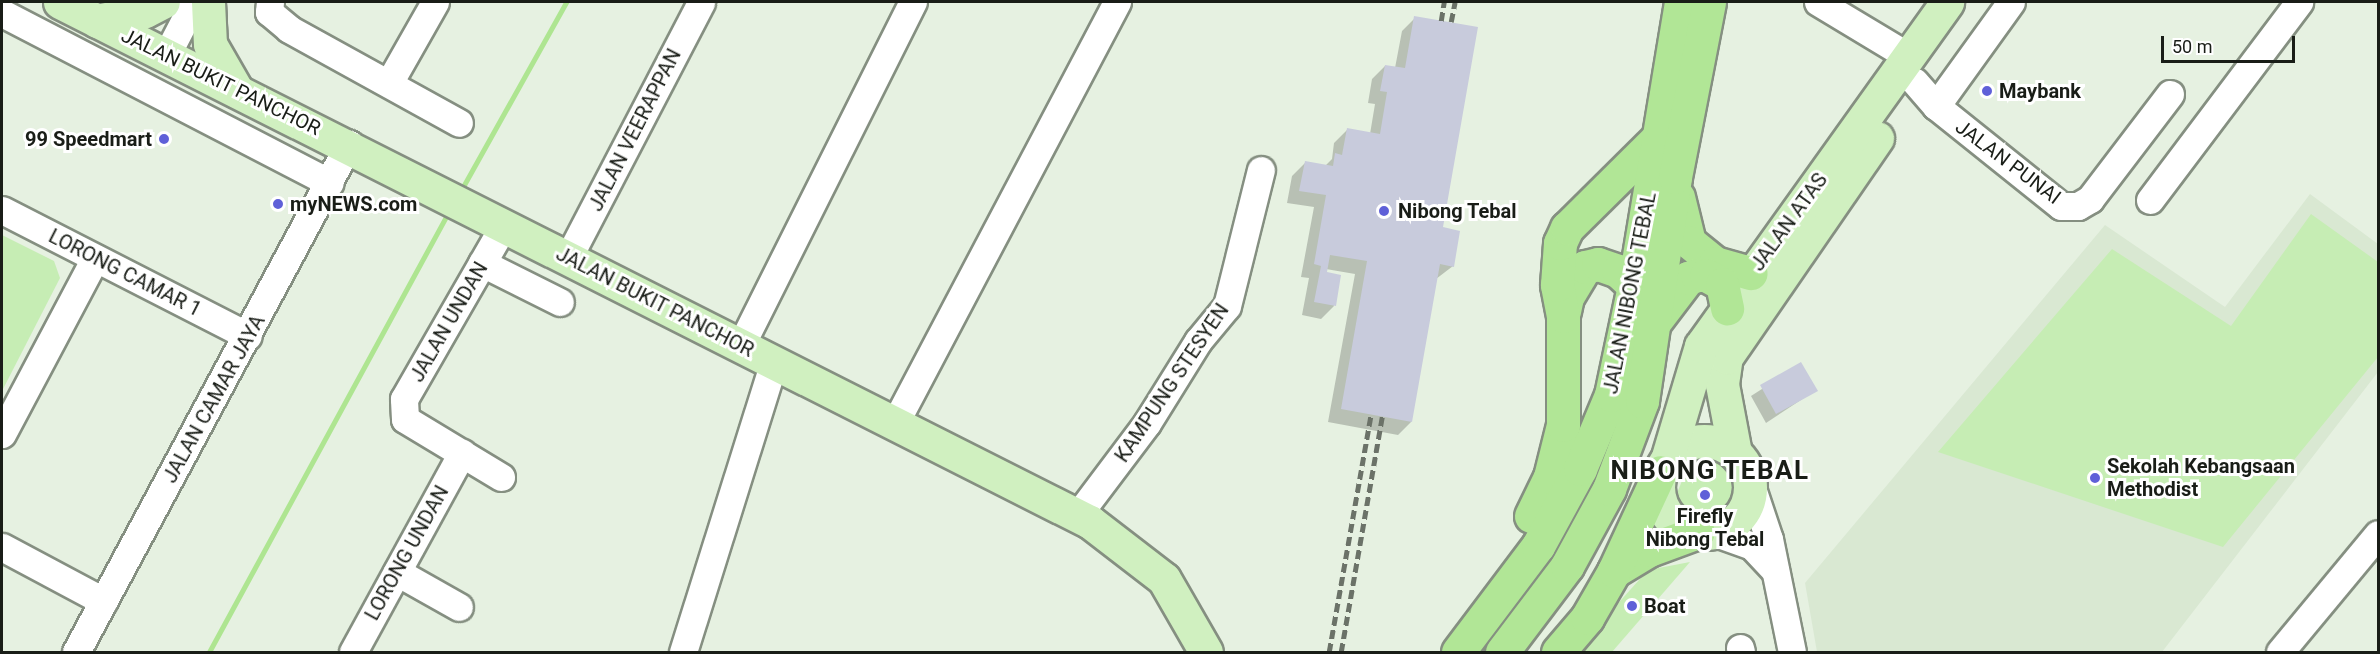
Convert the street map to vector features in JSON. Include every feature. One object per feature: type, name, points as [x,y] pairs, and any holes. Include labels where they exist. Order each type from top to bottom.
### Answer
[{"type":"highway","name":"JALAN NIBONG TEBAL","points":[[1457,652],[1538,546],[1580,469],[1611,395],[1634,286],[1680,2]]},
{"type":"highway","name":"JALAN NIBONG TEBAL","points":[[1502,652],[1567,566],[1609,489],[1642,401],[1675,177],[1709,2]]},
{"type":"highway","points":[[1457,652],[1461,618],[1516,545],[1550,477],[1563,425],[1563,316],[1557,285],[1560,243],[1567,228],[1660,136]]},
{"type":"highway","points":[[1675,177],[1682,225],[1689,242],[1715,263],[1751,273]]},
{"type":"highway","points":[[1563,316],[1567,297],[1585,267],[1598,264],[1618,271],[1634,286]]},
{"type":"highway","points":[[1654,323],[1688,278],[1697,275],[1706,275],[1722,284],[1727,308]]},
{"type":"highway","name":"JALAN ATAS","points":[[1558,652],[1587,618],[1614,571],[1663,466]]},
{"type":"highway","name":"JALAN ATAS","points":[[1614,571],[1649,550],[1706,532]]},
{"type":"main road","name":"JALAN BUKIT PANCHOR","points":[[60,2],[237,91],[349,144],[503,226],[1077,516],[1164,579],[1206,652]]},
{"type":"main road","points":[[97,21],[145,11],[163,2]]},
{"type":"main road","points":[[208,2],[210,44],[237,91]]},
{"type":"main road","name":"JALAN ATAS","points":[[1742,466],[1722,384],[1726,357],[1912,69],[1947,2]]},
{"type":"main road","name":"JALAN ATAS","points":[[1663,466],[1701,346],[1751,273],[1912,69],[1970,2]]},
{"type":"main road","points":[[1707,441],[1742,466],[1749,493],[1737,518],[1706,532],[1685,529],[1665,511],[1658,485],[1663,466],[1691,443],[1707,441]]},
{"type":"street","points":[[166,56],[194,2]]},
{"type":"street","points":[[270,2],[269,12],[289,29],[459,123]]},
{"type":"street","points":[[389,83],[435,2]]},
{"type":"street","name":"JALAN VEERAPPAN","points":[[568,258],[701,2]]},
{"type":"street","points":[[741,345],[913,2]]},
{"type":"street","points":[[895,423],[1117,2]]},
{"type":"street","name":"JALAN PUNAI","points":[[1818,2],[1912,69],[1936,106],[2049,199],[2061,206],[2078,206],[2099,190],[2170,94]]},
{"type":"street","points":[[1936,106],[2011,2]]},
{"type":"street","points":[[2150,200],[2299,2]]},
{"type":"street","name":"JALAN BUKIT PANCHOR","points":[[2,13],[330,183]]},
{"type":"street","name":"JALAN CAMAR JAYA","points":[[76,652],[248,336],[349,144]]},
{"type":"street","name":"KAMPUNG STESYEN","points":[[1077,516],[1147,423],[1198,340],[1227,306],[1261,170]]},
{"type":"street","name":"LORONG CAMAR 1","points":[[2,210],[248,336]]},
{"type":"street","name":"JALAN UNDAN","points":[[462,453],[405,419],[404,399],[503,226]]},
{"type":"street","points":[[2,434],[95,258]]},
{"type":"street","points":[[482,263],[560,302]]},
{"type":"street","points":[[683,652],[774,362]]},
{"type":"street","points":[[462,453],[501,477]]},
{"type":"street","name":"LORONG UNDAN","points":[[353,652],[462,453]]},
{"type":"street","points":[[1742,466],[1776,571],[1792,652]]},
{"type":"street","points":[[1706,532],[1752,546],[1776,571]]},
{"type":"street","points":[[2280,652],[2379,534]]},
{"type":"street","points":[[2,547],[103,601]]},
{"type":"street","points":[[397,572],[459,607]]},
{"type":"shaded area","name":"Sekolah Kebangsaan Methodist","points":[[2310,194],[2378,244],[2378,372],[2162,652],[1817,652],[1805,583],[2105,225],[2225,307]]},
{"type":"green space","points":[[2311,214],[2378,262],[2378,357],[2223,547],[1938,452],[2112,249],[2231,326]]},
{"type":"green space","points":[[2,235],[54,261],[60,278],[2,391]]},
{"type":"green space","points":[[1707,452],[1719,461],[1730,477],[1733,491],[1727,507],[1696,515],[1683,510],[1674,501],[1685,473]]},
{"type":"green space","points":[[1690,562],[1612,652],[1580,652],[1595,629],[1648,570]]},
{"type":"building","name":"Nibong Tebal","points":[[1414,16],[1478,27],[1443,227],[1460,231],[1454,267],[1440,264],[1412,422],[1341,409],[1367,261],[1330,255],[1327,272],[1341,275],[1336,306],[1314,302],[1321,266],[1314,264],[1326,195],[1299,191],[1305,161],[1333,166],[1335,153],[1342,155],[1347,128],[1380,134],[1387,92],[1380,91],[1385,65],[1405,68]]},
{"type":"building","points":[[1801,362],[1818,391],[1776,414],[1760,385]]},
{"type":"waterway","points":[[460,192],[566,2]]},
{"type":"waterway","points":[[209,652],[449,211]]},
{"type":"railway","points":[[1441,21],[1444,2]]},
{"type":"railway","points":[[1451,22],[1455,2]]},
{"type":"railway","points":[[1329,652],[1371,415]]},
{"type":"railway","points":[[1341,652],[1382,416]]},
{"type":"place","name":"Maybank","points":[[1987,91]]},
{"type":"place","name":"99 Speedmart","points":[[164,139]]},
{"type":"place","name":"myNEWS.com","points":[[278,204]]},
{"type":"place","name":"Nibong Tebal","points":[[1384,211]]},
{"type":"place","name":"Sekolah Kebangsaan Methodist","points":[[2095,478]]},
{"type":"place","name":"Firefly Nibong Tebal","points":[[1705,495]]},
{"type":"place","name":"Boat","points":[[1632,606]]},
{"type":"district","name":"NIBONG TEBAL","points":[[1710,471]]}]
